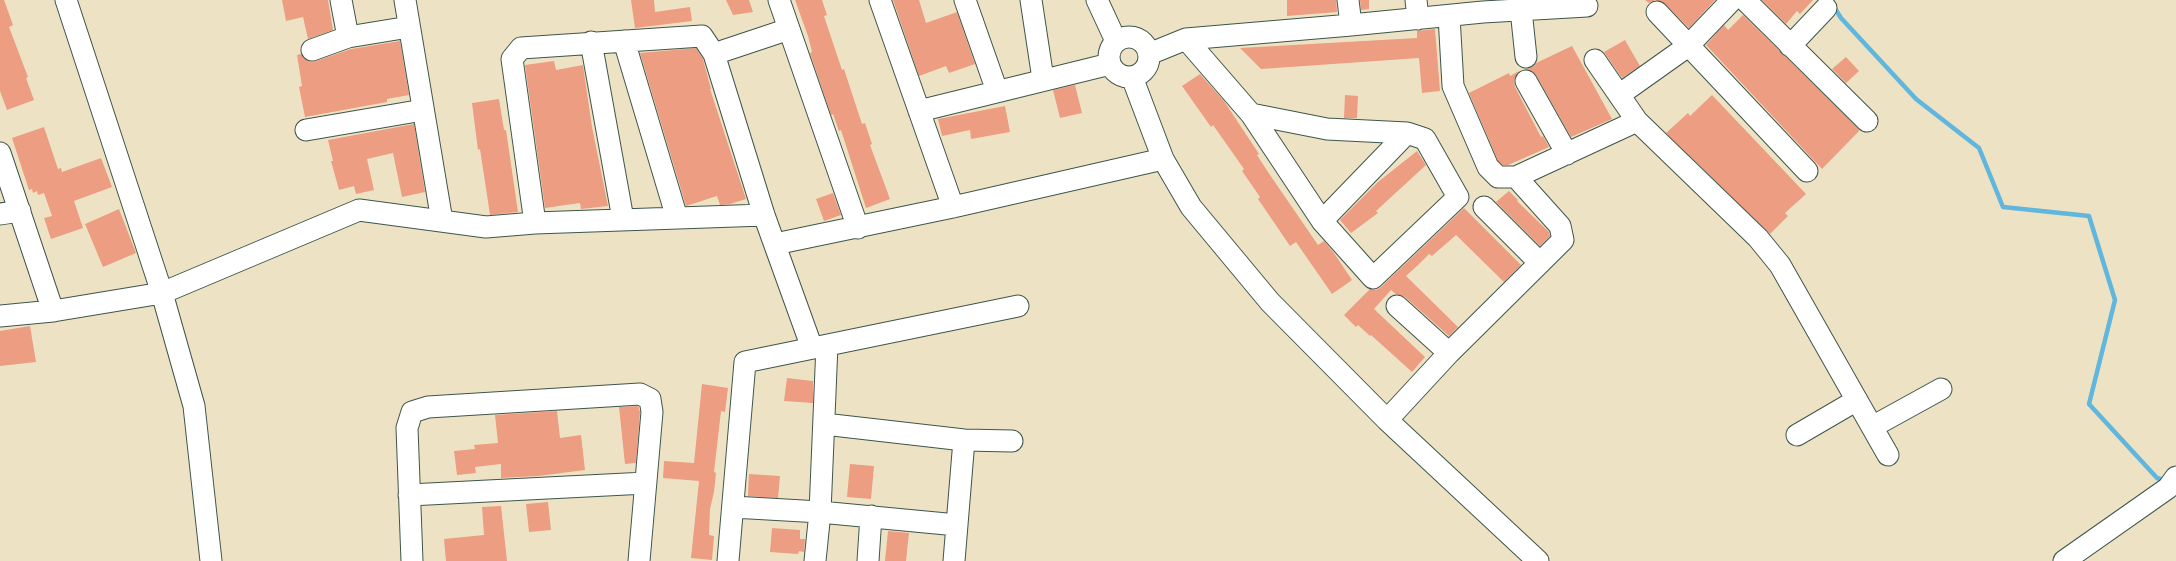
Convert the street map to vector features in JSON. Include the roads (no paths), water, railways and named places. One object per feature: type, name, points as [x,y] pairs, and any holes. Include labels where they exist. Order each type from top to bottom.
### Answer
[{"type":"street","points":[[66,0],[162,292],[194,406],[211,561]]},
{"type":"street","points":[[341,0],[348,37]]},
{"type":"street","points":[[405,0],[442,221]]},
{"type":"street","points":[[779,0],[858,228]]},
{"type":"street","points":[[880,0],[953,207]]},
{"type":"street","points":[[965,0],[997,91]]},
{"type":"street","points":[[1031,0],[1043,79]]},
{"type":"street","points":[[1097,0],[1116,41]]},
{"type":"street","points":[[1348,0],[1351,25]]},
{"type":"street","points":[[1619,95],[1688,46],[1732,0]]},
{"type":"street","points":[[1745,0],[1867,121]]},
{"type":"street","points":[[1149,54],[1186,39],[1351,25],[1417,10],[1449,16],[1483,6],[1521,10],[1555,4],[1587,6]]},
{"type":"street","points":[[1790,46],[1826,8]]},
{"type":"street","points":[[1521,10],[1526,57]]},
{"type":"street","points":[[1657,12],[1807,171]]},
{"type":"street","points":[[1449,16],[1453,86],[1488,167],[1498,177],[1516,177],[1637,121]]},
{"type":"street","points":[[312,50],[348,37],[409,27]]},
{"type":"street","points":[[714,54],[789,30]]},
{"type":"street","points":[[535,223],[512,59],[521,48],[591,42],[702,36],[714,54],[764,215],[775,244],[820,346],[824,424],[820,512],[815,561]]},
{"type":"street","points":[[1130,36],[1142,41],[1149,54],[1148,66],[1144,72],[1132,77],[1118,75],[1110,64],[1109,52],[1116,41],[1130,36]]},
{"type":"street","points":[[1186,39],[1251,114],[1322,221],[1373,278],[1458,197],[1425,139],[1407,133],[1327,129],[1251,114]]},
{"type":"street","points":[[624,41],[676,218]]},
{"type":"street","points":[[591,42],[623,219]]},
{"type":"street","points":[[1595,60],[1637,121],[1758,238],[1772,254],[1780,265],[1888,455]]},
{"type":"street","points":[[919,111],[1043,79],[1110,64]]},
{"type":"street","points":[[1132,77],[1163,159],[1191,207],[1270,302],[1387,420],[1538,561]]},
{"type":"street","points":[[1526,81],[1567,154]]},
{"type":"street","points":[[306,130],[424,110]]},
{"type":"street","points":[[1322,221],[1407,133]]},
{"type":"street","points":[[0,153],[10,212],[53,311]]},
{"type":"street","points":[[775,244],[858,228],[1163,159]]},
{"type":"street","points":[[1387,420],[1449,354],[1563,240],[1560,226],[1516,177]]},
{"type":"street","points":[[1484,207],[1540,263]]},
{"type":"street","points":[[0,316],[53,311],[162,292],[359,210],[486,227],[623,219],[764,215]]},
{"type":"street","points":[[728,561],[745,362],[1018,306]]},
{"type":"street","points":[[1397,306],[1449,354]]},
{"type":"street","points":[[1872,427],[1941,389]]},
{"type":"street","points":[[412,561],[407,428],[412,412],[428,407],[640,394],[650,399],[652,412],[639,561]]},
{"type":"street","points":[[1797,435],[1857,400]]},
{"type":"street","points":[[824,424],[964,440],[1012,441]]},
{"type":"street","points":[[954,561],[964,440]]},
{"type":"street","points":[[2064,561],[2172,482]]},
{"type":"street","points":[[409,495],[646,483]]},
{"type":"street","points":[[733,507],[871,516],[957,525]]},
{"type":"street","points":[[868,561],[871,516]]},
{"type":"waterway","points":[[1834,7],[1841,18],[1916,99],[1979,148],[2003,207],[2089,216],[2115,300],[2089,404],[2157,478],[2168,481]]}]
